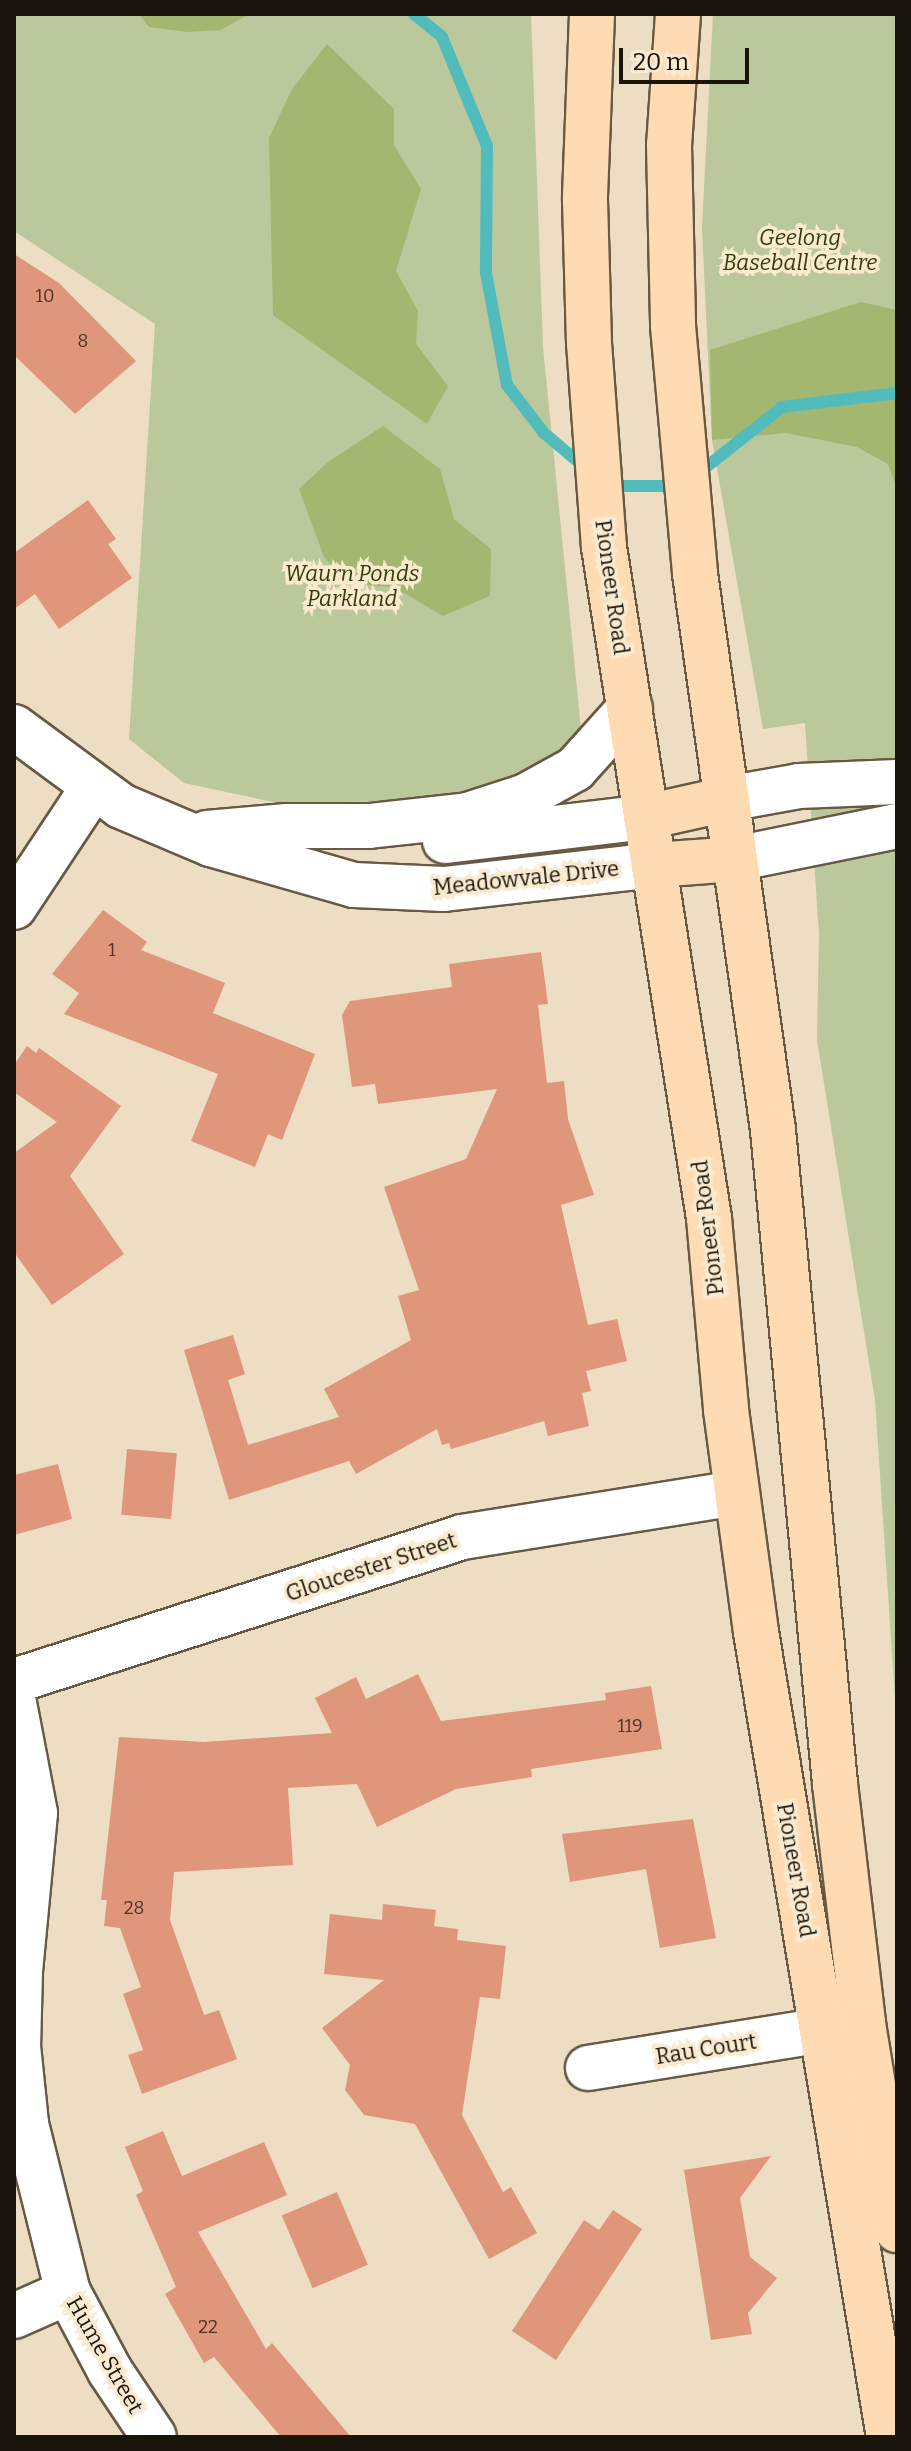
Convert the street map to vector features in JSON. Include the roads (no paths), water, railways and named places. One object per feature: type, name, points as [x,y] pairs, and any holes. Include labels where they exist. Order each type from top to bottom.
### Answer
[{"type":"main road","name":"Pioneer Road","points":[[592,14],[585,136],[589,343],[610,590],[709,1218],[737,1493],[843,2027],[897,2230]]},
{"type":"main road","name":"Pioneer Road","points":[[678,14],[669,145],[673,326],[695,574],[773,1130],[805,1482],[843,2027],[889,2437]]},
{"type":"main road","points":[[646,817],[727,799]]},
{"type":"main road","points":[[654,865],[735,859]]},
{"type":"main road","points":[[737,1493],[805,1482]]},
{"type":"street","points":[[200,840],[287,826],[369,826],[468,815],[526,796],[575,769],[630,708]]},
{"type":"street","name":"Meadowvale Drive","points":[[14,727],[92,789],[200,840],[354,885],[444,889],[654,865]]},
{"type":"street","points":[[727,799],[799,786],[897,782]]},
{"type":"street","points":[[14,907],[92,789]]},
{"type":"street","name":"Meadowvale Drive","points":[[200,840],[376,848],[646,817]]},
{"type":"street","points":[[735,859],[897,826]]},
{"type":"street","name":"Gloucester Street","points":[[14,1681],[462,1537],[737,1493]]},
{"type":"street","name":"Hume Street","points":[[14,1703],[35,1813],[20,1972],[20,2062],[39,2190],[68,2292],[110,2371],[154,2437]]},
{"type":"street","name":"Rau Court","points":[[588,2068],[843,2027]]},
{"type":"street","points":[[14,2316],[68,2292]]},
{"type":"waterway","points":[[414,14],[442,37],[487,146],[486,273],[507,385],[544,433],[588,470]]},
{"type":"waterway","points":[[696,475],[782,407],[897,393]]},
{"type":"waterway","points":[[608,486],[681,486]]},
{"type":"park label","name":"Geelong Baseball Centre","points":[[800,250]]},
{"type":"park label","name":"Waurn Ponds Parkland","points":[[352,586]]}]
